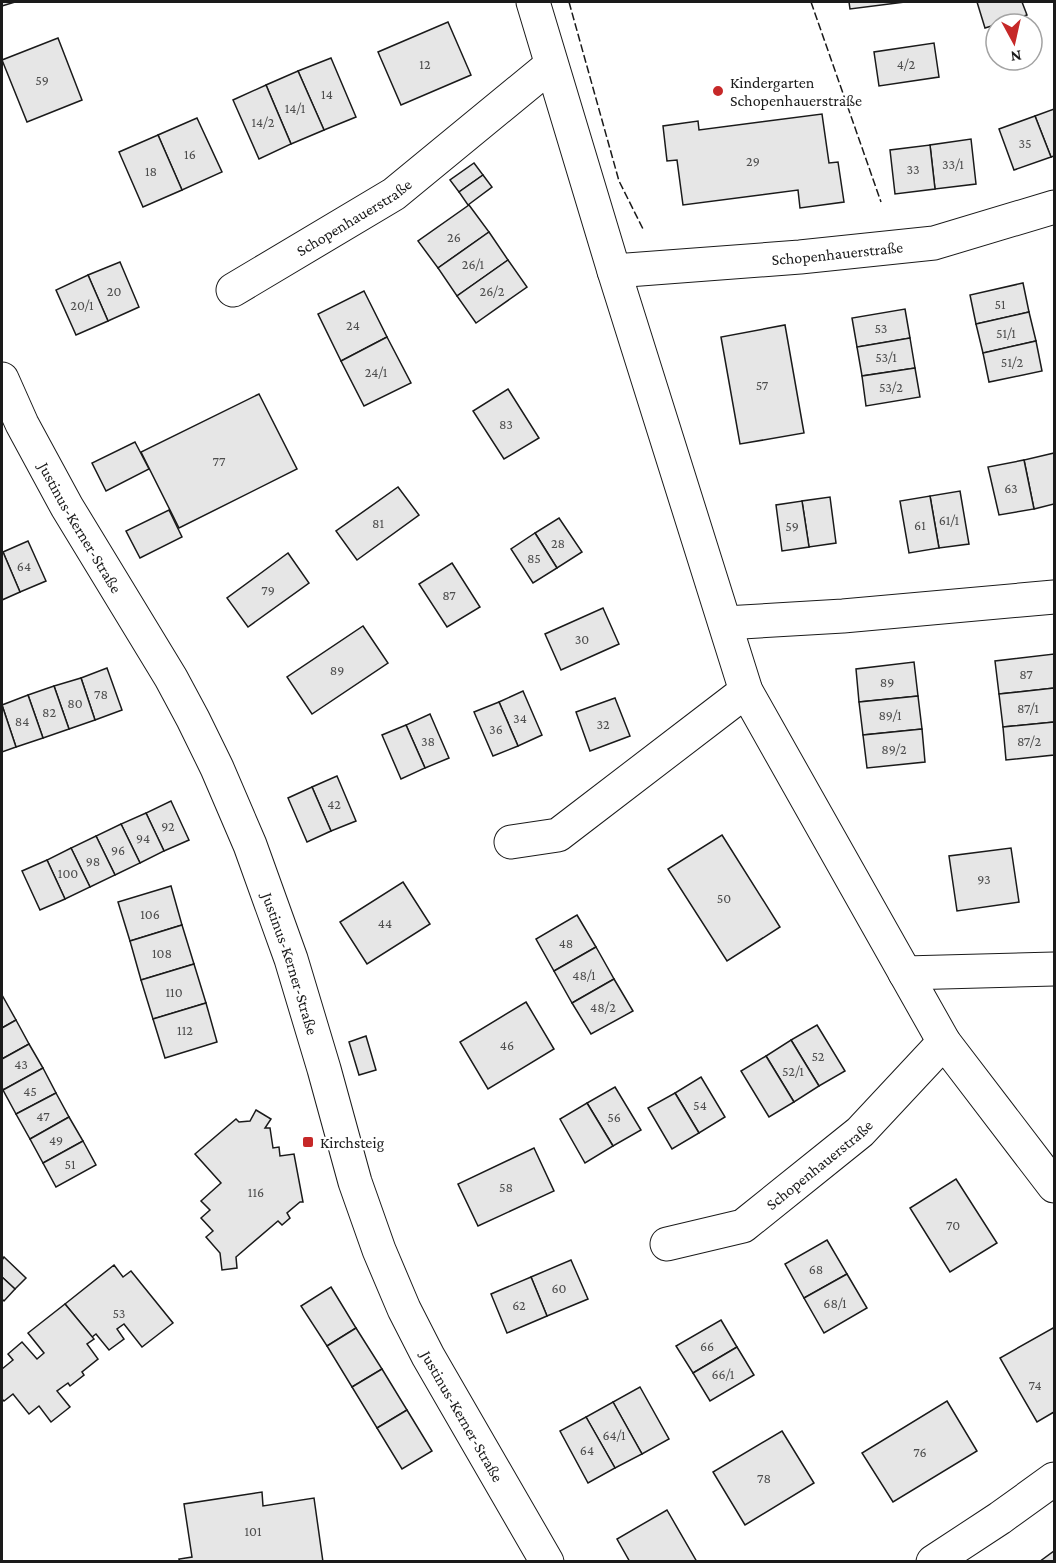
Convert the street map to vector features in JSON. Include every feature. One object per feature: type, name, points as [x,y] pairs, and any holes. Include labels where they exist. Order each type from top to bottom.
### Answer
[{"type":"street","points":[[533,2],[614,271],[746,691],[944,1042],[1054,1186]]},
{"type":"street","name":"Schopenhauerstraße","points":[[233,290],[394,194],[551,65]]},
{"type":"street","name":"Schopenhauerstraße","points":[[614,271],[800,257],[934,243],[1054,207]]},
{"type":"street","name":"Justinus-Kerner-Straße","points":[[2,379],[22,424],[67,507],[171,678],[225,786],[250,845],[291,958],[355,1182],[379,1250],[404,1309],[428,1356],[547,1562]]},
{"type":"street","points":[[724,623],[843,616],[1054,597]]},
{"type":"street","points":[[511,842],[558,835],[746,691]]},
{"type":"street","points":[[905,973],[1054,969]]},
{"type":"street","name":"Schopenhauerstraße","points":[[667,1244],[743,1226],[860,1132],[944,1042]]},
{"type":"street","points":[[933,1562],[1054,1479]]},
{"type":"building","points":[[2,2],[15,2],[2,6]]},
{"type":"building","points":[[849,2],[905,2],[850,9]]},
{"type":"building","points":[[977,2],[1022,2],[1026,12],[984,12],[984,25]]},
{"type":"building","points":[[448,22],[471,75],[401,105],[378,52]]},
{"type":"building","points":[[58,38],[82,100],[27,122],[2,60]]},
{"type":"building","points":[[934,43],[939,77],[879,86],[874,52]]},
{"type":"building","points":[[331,58],[356,117],[324,130],[298,71]]},
{"type":"building","points":[[298,71],[324,130],[291,144],[266,85]]},
{"type":"building","points":[[266,85],[291,144],[259,159],[233,100]]},
{"type":"building","points":[[1054,109],[1054,156],[1051,157],[1035,116]]},
{"type":"building","points":[[822,114],[829,163],[838,162],[844,202],[800,208],[798,190],[683,205],[677,160],[667,161],[663,126],[698,121],[699,130]]},
{"type":"building","points":[[1035,116],[1051,157],[1014,170],[999,129]]},
{"type":"building","points":[[197,118],[222,172],[182,190],[158,135]]},
{"type":"building","points":[[158,135],[182,190],[143,207],[119,152]]},
{"type":"building","points":[[971,139],[976,184],[935,189],[930,145]]},
{"type":"building","points":[[930,145],[935,189],[895,194],[890,150]]},
{"type":"building","points":[[474,163],[483,175],[459,192],[450,180]]},
{"type":"building","points":[[483,175],[492,187],[468,205],[459,192]]},
{"type":"building","points":[[469,205],[489,232],[438,268],[418,241]]},
{"type":"building","points":[[489,232],[508,260],[457,296],[438,268]]},
{"type":"building","points":[[508,260],[527,287],[476,323],[457,296]]},
{"type":"building","points":[[120,262],[139,307],[108,321],[88,275]]},
{"type":"building","points":[[88,275],[108,321],[76,335],[56,290]]},
{"type":"building","points":[[1023,283],[1029,312],[976,324],[970,295]]},
{"type":"building","points":[[364,291],[387,337],[341,361],[318,314]]},
{"type":"building","points":[[905,309],[910,338],[857,347],[852,318]]},
{"type":"building","points":[[1029,312],[1036,341],[983,353],[976,324]]},
{"type":"building","points":[[785,325],[804,433],[740,444],[721,337]]},
{"type":"building","points":[[387,337],[411,383],[364,406],[341,361]]},
{"type":"building","points":[[910,338],[915,368],[862,376],[857,347]]},
{"type":"building","points":[[1036,341],[1042,371],[989,382],[983,353]]},
{"type":"building","points":[[915,368],[920,397],[866,406],[862,376]]},
{"type":"building","points":[[508,389],[539,438],[504,459],[473,411]]},
{"type":"building","points":[[259,394],[297,469],[179,528],[141,452]]},
{"type":"building","points":[[135,442],[149,469],[106,491],[92,463]]},
{"type":"building","points":[[1054,453],[1054,504],[1034,509],[1024,460]]},
{"type":"building","points":[[1024,460],[1034,509],[999,515],[988,467]]},
{"type":"building","points":[[398,487],[419,515],[357,560],[336,531]]},
{"type":"building","points":[[960,491],[969,544],[939,548],[930,496]]},
{"type":"building","points":[[930,496],[939,548],[909,553],[900,501]]},
{"type":"building","points":[[830,497],[836,543],[809,547],[802,501]]},
{"type":"building","points":[[802,501],[809,547],[782,551],[776,505]]},
{"type":"building","points":[[169,510],[182,537],[140,558],[126,531]]},
{"type":"building","points":[[559,518],[582,552],[557,568],[535,533]]},
{"type":"building","points":[[535,533],[557,568],[533,583],[511,549]]},
{"type":"building","points":[[28,541],[46,581],[20,592],[3,552]]},
{"type":"building","points":[[2,552],[20,592],[2,600]]},
{"type":"building","points":[[288,553],[309,583],[248,627],[227,598]]},
{"type":"building","points":[[452,563],[480,607],[447,627],[419,584]]},
{"type":"building","points":[[603,608],[619,644],[561,670],[545,634]]},
{"type":"building","points":[[363,626],[388,663],[312,714],[287,677]]},
{"type":"building","points":[[1054,654],[1054,688],[999,694],[995,661]]},
{"type":"building","points":[[914,662],[918,696],[859,702],[856,669]]},
{"type":"building","points":[[107,668],[122,710],[95,720],[81,678]]},
{"type":"building","points":[[81,678],[95,720],[69,729],[54,686]]},
{"type":"building","points":[[54,686],[69,729],[43,738],[28,695]]},
{"type":"building","points":[[1054,688],[1054,722],[1003,727],[999,694]]},
{"type":"building","points":[[523,691],[542,735],[518,746],[499,702]]},
{"type":"building","points":[[28,695],[43,738],[16,747],[2,705]]},
{"type":"building","points":[[918,696],[922,729],[863,735],[859,702]]},
{"type":"building","points":[[615,698],[630,736],[590,751],[576,712]]},
{"type":"building","points":[[499,702],[518,746],[493,756],[474,712]]},
{"type":"building","points":[[2,705],[16,747],[2,752]]},
{"type":"building","points":[[430,714],[449,758],[425,768],[406,725]]},
{"type":"building","points":[[1054,722],[1054,755],[1006,760],[1003,727]]},
{"type":"building","points":[[406,725],[425,768],[401,779],[382,735]]},
{"type":"building","points":[[922,729],[925,762],[867,768],[863,735]]},
{"type":"building","points":[[337,776],[356,821],[331,831],[312,787]]},
{"type":"building","points":[[312,787],[331,831],[307,842],[288,798]]},
{"type":"building","points":[[171,801],[189,840],[164,851],[146,813]]},
{"type":"building","points":[[146,813],[164,851],[140,863],[121,824]]},
{"type":"building","points":[[121,824],[140,863],[115,875],[96,836]]},
{"type":"building","points":[[722,835],[780,927],[727,961],[668,869]]},
{"type":"building","points":[[96,836],[115,875],[90,887],[71,848]]},
{"type":"building","points":[[71,848],[90,887],[65,899],[47,860]]},
{"type":"building","points":[[1011,848],[1019,902],[957,911],[949,856]]},
{"type":"building","points":[[47,860],[65,899],[40,910],[22,871]]},
{"type":"building","points":[[403,882],[430,924],[367,964],[340,922]]},
{"type":"building","points":[[171,886],[182,925],[130,941],[118,902]]},
{"type":"building","points":[[577,915],[596,947],[554,971],[536,939]]},
{"type":"building","points":[[182,925],[194,964],[141,980],[130,941]]},
{"type":"building","points":[[596,947],[614,979],[572,1003],[554,971]]},
{"type":"building","points":[[194,964],[206,1003],[153,1019],[141,980]]},
{"type":"building","points":[[614,979],[633,1011],[591,1034],[572,1003]]},
{"type":"building","points":[[2,995],[16,1020],[2,1028]]},
{"type":"building","points":[[526,1002],[554,1049],[488,1089],[460,1042]]},
{"type":"building","points":[[206,1003],[217,1042],[165,1058],[153,1019]]},
{"type":"building","points":[[16,1020],[29,1044],[2,1059],[2,1028]]},
{"type":"building","points":[[817,1025],[845,1071],[819,1086],[791,1040]]},
{"type":"building","points":[[366,1036],[376,1070],[359,1075],[349,1042]]},
{"type":"building","points":[[791,1040],[819,1086],[794,1102],[766,1056]]},
{"type":"building","points":[[29,1044],[43,1068],[3,1090],[2,1059]]},
{"type":"building","points":[[766,1056],[794,1102],[769,1117],[741,1071]]},
{"type":"building","points":[[43,1068],[56,1093],[16,1114],[3,1090]]},
{"type":"building","points":[[701,1077],[725,1117],[699,1133],[675,1093]]},
{"type":"building","points":[[615,1087],[641,1130],[613,1146],[587,1103]]},
{"type":"building","points":[[56,1093],[69,1117],[30,1139],[16,1114]]},
{"type":"building","points":[[675,1093],[699,1133],[672,1149],[648,1108]]},
{"type":"building","points":[[587,1103],[613,1146],[585,1163],[560,1119]]},
{"type":"building","points":[[256,1110],[271,1119],[265,1128],[270,1128],[273,1148],[279,1147],[280,1156],[294,1154],[303,1202],[287,1213],[290,1218],[282,1225],[278,1221],[236,1257],[237,1268],[222,1270],[220,1253],[206,1237],[213,1231],[201,1218],[210,1210],[201,1201],[221,1183],[195,1154],[236,1119],[239,1122],[250,1121]]},
{"type":"building","points":[[69,1117],[83,1141],[43,1163],[30,1139]]},
{"type":"building","points":[[83,1141],[96,1165],[56,1187],[43,1163]]},
{"type":"building","points":[[534,1148],[554,1191],[478,1226],[458,1184]]},
{"type":"building","points":[[956,1179],[997,1243],[950,1272],[910,1208]]},
{"type":"building","points":[[827,1240],[847,1274],[804,1298],[785,1264]]},
{"type":"building","points":[[4,1257],[26,1278],[15,1289],[2,1277]]},
{"type":"building","points":[[571,1260],[588,1299],[547,1316],[531,1277]]},
{"type":"building","points":[[114,1265],[123,1277],[131,1271],[173,1323],[142,1347],[124,1324],[117,1329],[124,1339],[109,1350],[96,1334],[92,1337],[65,1304]]},
{"type":"building","points":[[847,1274],[867,1308],[824,1333],[804,1298]]},
{"type":"building","points":[[2,1277],[15,1289],[4,1301],[2,1299]]},
{"type":"building","points":[[531,1277],[547,1316],[507,1333],[491,1294]]},
{"type":"building","points":[[331,1287],[356,1328],[327,1346],[301,1306]]},
{"type":"building","points":[[65,1304],[94,1339],[87,1344],[98,1359],[70,1386],[68,1383],[57,1391],[70,1407],[51,1422],[39,1406],[29,1414],[13,1394],[4,1401],[2,1399],[2,1369],[13,1360],[8,1354],[22,1342],[37,1359],[44,1353],[28,1333]]},
{"type":"building","points":[[721,1320],[737,1347],[693,1373],[676,1346]]},
{"type":"building","points":[[356,1328],[382,1369],[352,1387],[327,1346]]},
{"type":"building","points":[[1053,1328],[1054,1412],[1037,1422],[1000,1358]]},
{"type":"building","points":[[737,1347],[754,1375],[710,1401],[693,1373]]},
{"type":"building","points":[[382,1369],[407,1410],[377,1428],[352,1387]]},
{"type":"building","points":[[640,1387],[669,1439],[642,1454],[613,1402]]},
{"type":"building","points":[[947,1401],[977,1451],[893,1502],[862,1453]]},
{"type":"building","points":[[613,1402],[642,1454],[615,1468],[586,1417]]},
{"type":"building","points":[[407,1410],[432,1451],[402,1469],[377,1428]]},
{"type":"building","points":[[586,1417],[615,1468],[588,1483],[560,1431]]},
{"type":"building","points":[[782,1431],[814,1483],[745,1525],[713,1472]]},
{"type":"building","points":[[262,1492],[263,1506],[314,1498],[323,1562],[180,1562],[179,1559],[192,1557],[184,1504]]},
{"type":"building","points":[[667,1510],[697,1562],[630,1562],[617,1539]]},
{"type":"building","points":[[1054,1551],[1054,1562],[1039,1562]]},
{"type":"fence","points":[[569,2],[619,181],[644,231]]},
{"type":"fence","points":[[811,2],[881,202]]},
{"type":"place","name":"Kindergarten Schopenhauerstraße","points":[[718,91]]},
{"type":"place","name":"Kirchsteig","points":[[308,1142]]}]
